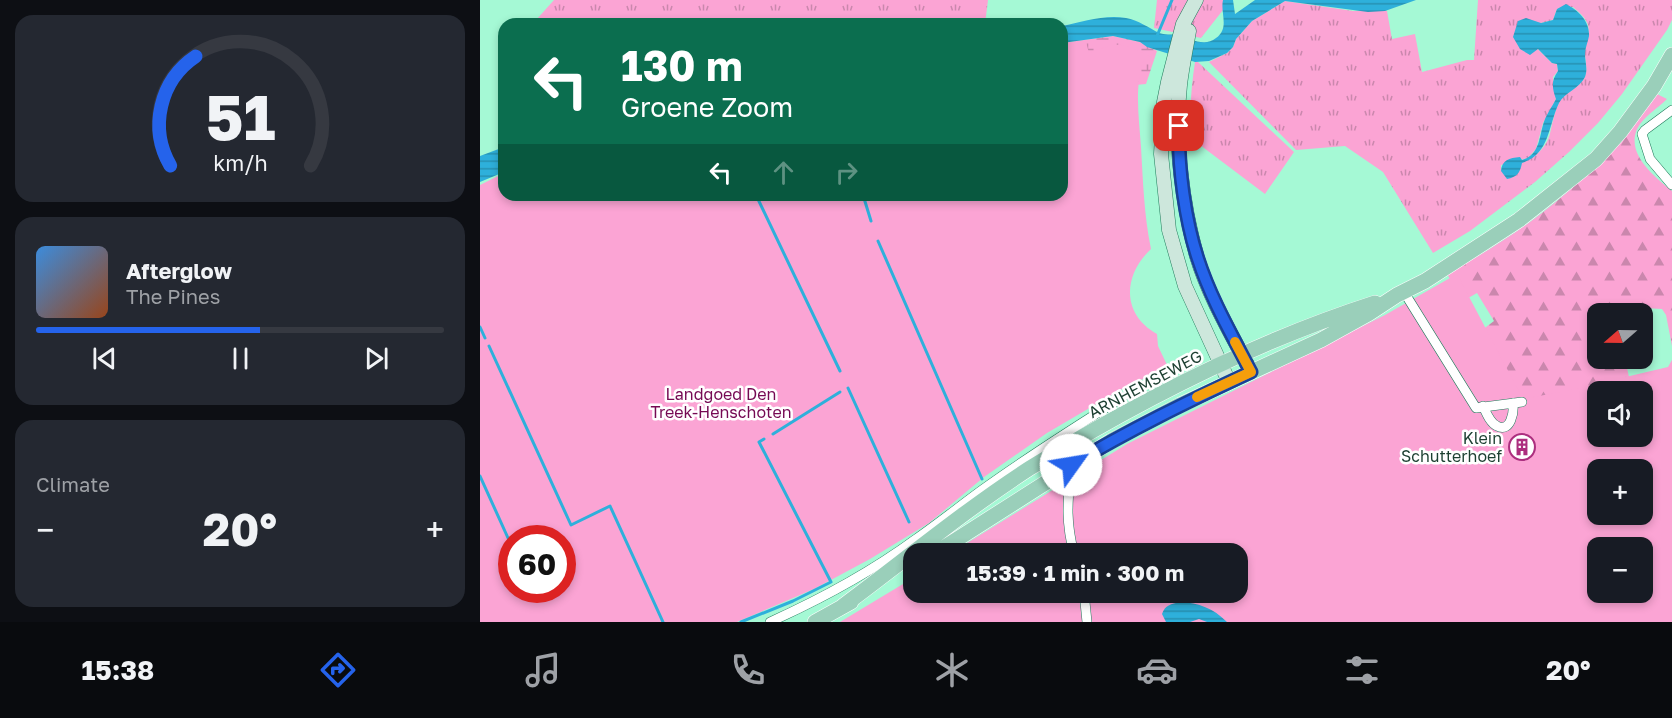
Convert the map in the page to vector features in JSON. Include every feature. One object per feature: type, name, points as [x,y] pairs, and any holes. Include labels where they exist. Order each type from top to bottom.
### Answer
[{"type":"main road","points":[[1195,1],[1186,25],[1174,84],[1187,211],[1197,257],[1212,296],[1251,372]]},
{"type":"main road","name":"ARNHEMSEWEG","points":[[951,543],[1111,441],[1229,382],[1321,340],[1425,281],[1519,220],[1596,159],[1620,132],[1670,64]]},
{"type":"main road","points":[[1174,84],[1164,102],[1161,154],[1169,230],[1185,286],[1229,382]]},
{"type":"main road","name":"ARNHEMSEWEG","points":[[843,606],[1030,469],[1143,402],[1220,365],[1344,313],[1401,294]]},
{"type":"main road","name":"ARNHEMSEWEG","points":[[814,622],[903,571]]},
{"type":"street","points":[[1672,110],[1642,134],[1650,159],[1672,185]]},
{"type":"street","points":[[1401,294],[1476,408],[1483,406],[1517,403],[1514,414],[1504,427],[1498,427],[1492,422],[1483,406]]},
{"type":"street","name":"ARNHEMSEWEG","points":[[770,622],[807,605],[868,571],[916,540],[982,490],[1123,397]]},
{"type":"street","points":[[1071,465],[1067,514],[1071,543]]},
{"type":"street","points":[[1085,603],[1088,622]]},
{"type":"green space","points":[[554,0],[988,0],[986,18],[538,18]]},
{"type":"green space","points":[[1157,0],[1223,0],[1223,10],[1201,38],[1154,28]]},
{"type":"green space","points":[[1478,0],[1672,0],[1672,20],[1667,30],[1622,94],[1598,123],[1535,182],[1470,231],[1433,253],[1383,172],[1345,146],[1296,150],[1209,62],[1227,53],[1252,21],[1285,1],[1353,11],[1387,11],[1392,39],[1415,34],[1422,72],[1474,60]],"holes":[[[1573,7],[1588,25],[1585,77],[1559,102],[1549,138],[1539,152],[1525,161],[1501,171],[1501,165],[1528,158],[1536,149],[1543,123],[1556,99],[1553,77],[1558,71],[1557,64],[1552,63],[1538,49],[1541,23],[1553,20],[1557,9]]]},
{"type":"green space","points":[[1113,36],[1140,42],[1157,51],[1146,84],[1068,91],[1068,42]]},
{"type":"green space","name":"Landgoed Den Treek-Henschoten","points":[[1086,42],[1089,53],[1108,46],[1121,45],[1151,57],[1151,61],[1144,59],[1139,80],[1138,103],[1144,198],[1151,249],[1135,270],[1130,294],[1137,316],[1145,326],[1157,334],[1158,346],[1168,367],[1122,389],[1047,433],[984,477],[929,523],[870,559],[814,589],[737,622],[480,622],[480,185],[498,176],[498,201],[1068,201],[1068,45]]},
{"type":"green space","points":[[1195,62],[1198,62],[1294,152],[1265,194],[1192,139],[1191,100]]},
{"type":"green space","points":[[1657,94],[1667,99],[1637,129],[1635,148],[1644,164],[1672,191],[1672,346],[1666,315],[1662,309],[1653,308],[1653,303],[1587,303],[1587,369],[1627,369],[1629,377],[1645,381],[1587,381],[1587,393],[1521,401],[1482,330],[1494,321],[1477,293],[1463,301],[1447,274],[1504,240],[1540,215],[1608,153]]},
{"type":"green space","points":[[1457,274],[1523,399],[1587,386],[1587,447],[1653,447],[1653,381],[1608,381],[1668,367],[1672,360],[1672,622],[840,622],[903,584],[903,603],[1248,603],[1248,543],[967,543],[1127,444],[1385,315]]},
{"type":"green space","points":[[1653,383],[1669,387],[1653,388]]},
{"type":"water","points":[[1223,0],[1233,0],[1235,14],[1255,0],[1416,0],[1385,11],[1368,12],[1285,1],[1252,21],[1227,53],[1209,61],[1195,62],[1147,47],[1140,42],[1113,36],[1068,42],[1068,25],[1110,17],[1139,22],[1161,34],[1207,42],[1216,38],[1223,30]]},
{"type":"water","points":[[1566,4],[1579,13],[1588,26],[1585,77],[1559,103],[1547,138],[1538,153],[1522,163],[1516,176],[1507,179],[1501,171],[1505,162],[1513,158],[1520,157],[1522,160],[1528,158],[1537,146],[1544,122],[1556,99],[1553,85],[1558,71],[1557,64],[1552,63],[1538,49],[1530,55],[1520,49],[1513,37],[1518,21],[1526,18],[1541,23],[1553,20],[1557,9]]},
{"type":"water","points":[[498,149],[498,174],[480,182],[480,156]]},
{"type":"water","points":[[1186,603],[1205,607],[1227,622],[1207,622],[1199,619],[1190,622],[1166,622],[1162,614],[1171,604]]},
{"type":"waterway","points":[[1157,36],[1172,0]]},
{"type":"waterway","points":[[759,201],[840,371]]},
{"type":"waterway","points":[[865,201],[871,221]]},
{"type":"waterway","points":[[878,241],[982,479]]},
{"type":"waterway","points":[[480,327],[485,338]]},
{"type":"waterway","points":[[489,346],[571,525],[610,506],[663,622]]},
{"type":"waterway","points":[[848,388],[909,522]]},
{"type":"waterway","points":[[773,434],[840,392]]},
{"type":"waterway","points":[[741,622],[793,601],[831,582],[759,442],[764,439]]},
{"type":"waterway","points":[[480,476],[502,525]]},
{"type":"slow traffic","points":[[1197,397],[1251,372],[1235,342]]},
{"type":"place","name":"Klein Schutterhoef","points":[[1522,447]]},
{"type":"route","points":[[1071,465],[1180,405],[1251,372],[1212,296],[1197,257],[1187,211],[1179,146],[1179,126]]}]
